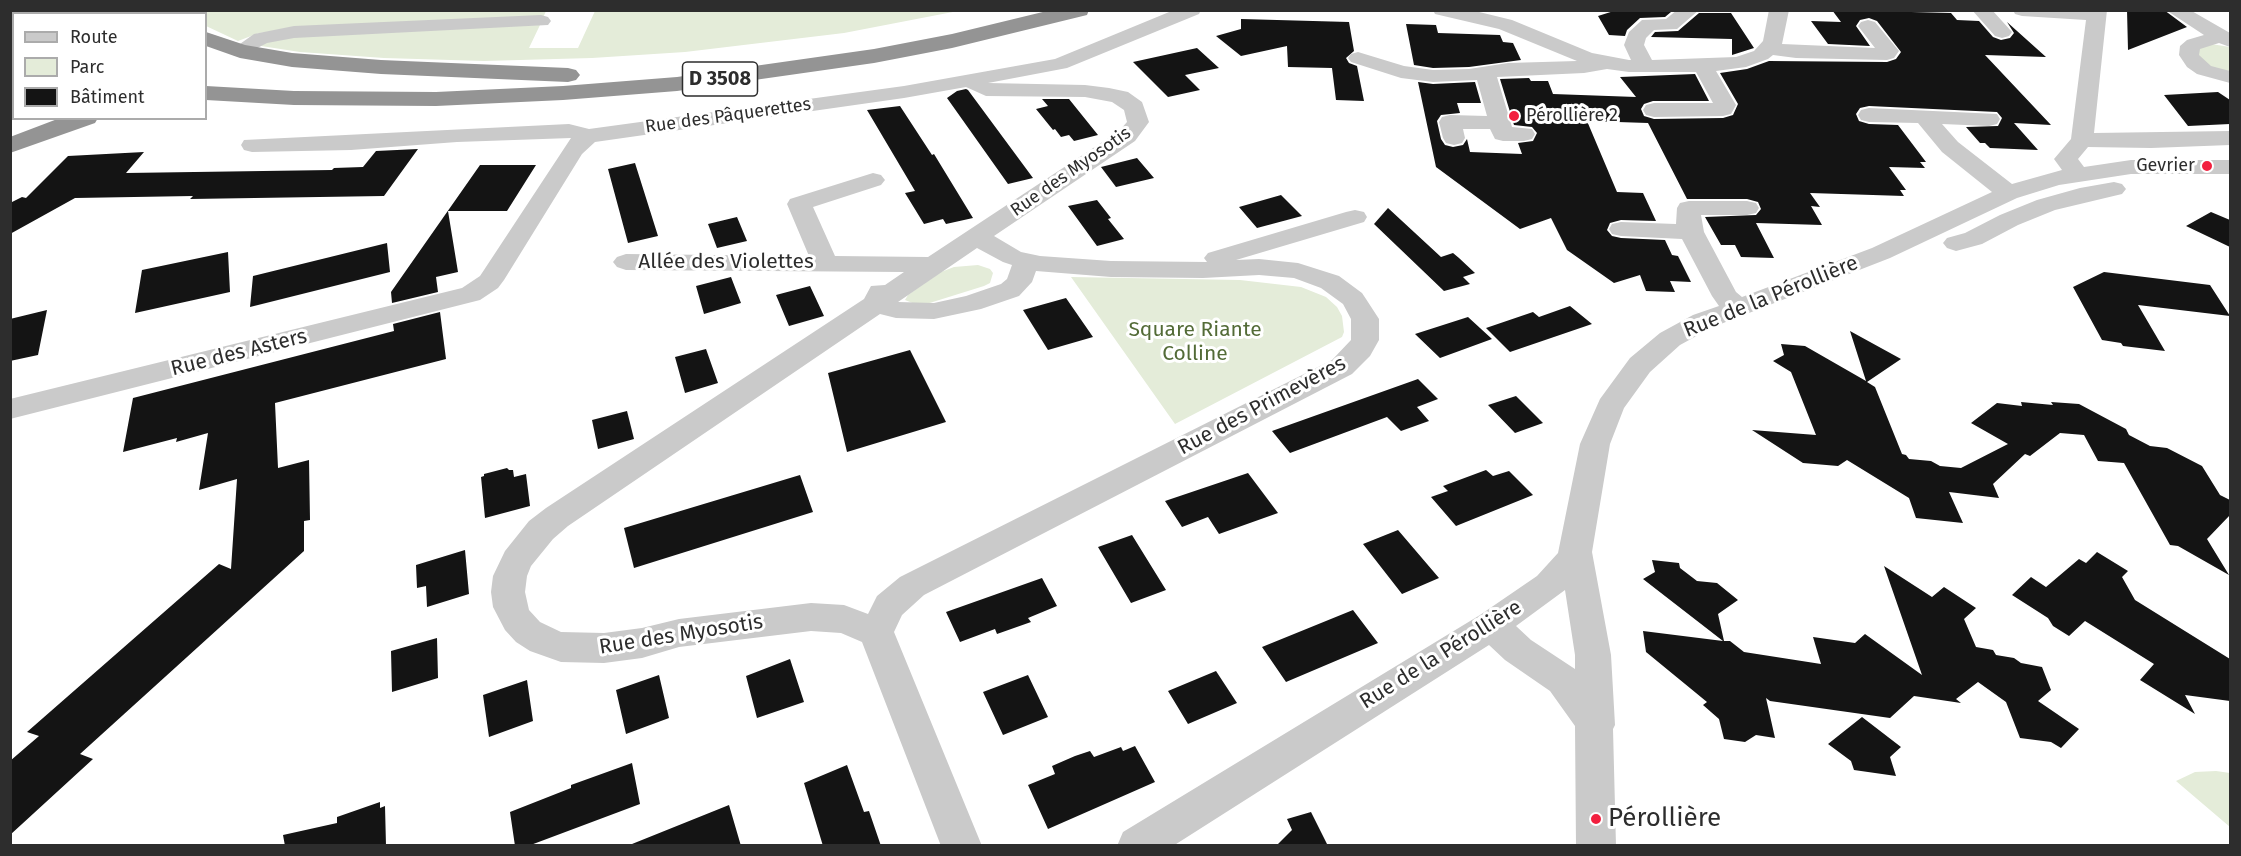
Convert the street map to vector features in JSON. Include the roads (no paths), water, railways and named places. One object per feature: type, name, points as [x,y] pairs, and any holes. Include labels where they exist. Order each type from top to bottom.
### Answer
[{"type":"highway","name":"D 3508","points":[[207,74],[342,81],[468,80],[579,75],[705,64],[818,49],[908,33],[1012,10]]},
{"type":"highway","name":"D 3508","points":[[207,93],[345,99],[521,96],[677,84],[794,69],[951,41],[1078,11]]},
{"type":"highway","points":[[207,39],[240,51],[320,62],[579,75]]},
{"type":"highway","points":[[207,110],[345,109],[521,96]]},
{"type":"highway","points":[[10,146],[80,120]]},
{"type":"street","name":"Rue des Pâquerettes","points":[[252,145],[351,143],[457,135],[569,131],[589,136],[904,92],[1060,64],[1192,10]]},
{"type":"street","points":[[1442,10],[1505,24],[1585,57],[1604,62],[1645,66],[1703,66],[1748,61],[1769,48],[1779,10]]},
{"type":"street","points":[[1981,10],[2002,32]]},
{"type":"street","points":[[2022,10],[2097,13],[2082,140],[2066,159],[2078,174]]},
{"type":"street","points":[[2175,10],[2226,39]]},
{"type":"street","points":[[1645,66],[1634,45],[1636,36],[1649,24],[1683,20]]},
{"type":"street","points":[[240,51],[261,38],[294,32],[541,21]]},
{"type":"street","points":[[1769,48],[1796,52],[1887,54],[1888,51],[1868,26]]},
{"type":"street","points":[[2226,39],[2193,44],[2190,46],[2189,55],[2194,63],[2204,70],[2230,77]]},
{"type":"street","points":[[1358,58],[1384,68],[1420,75],[1447,76],[1508,69],[1584,67],[1604,62]]},
{"type":"street","points":[[1703,66],[1725,105],[1723,109]]},
{"type":"street","points":[[1485,72],[1503,134],[1524,134]]},
{"type":"street","name":"Rue des Myosotis","points":[[876,632],[844,619],[811,617],[679,633],[642,643],[604,648],[561,647],[543,641],[528,632],[517,620],[510,607],[508,592],[510,576],[527,544],[549,523],[1127,136],[1137,125],[1138,113],[1130,104],[1109,94],[1085,91],[986,90],[975,85],[971,80]]},
{"type":"street","points":[[1654,110],[1723,109],[1744,120]]},
{"type":"street","points":[[1869,115],[1989,119]]},
{"type":"street","points":[[1924,117],[1950,147],[2009,194]]},
{"type":"street","points":[[1454,138],[1450,122],[1500,123]]},
{"type":"street","name":"Rue des Asters","points":[[10,409],[467,296],[489,282],[573,150],[589,136]]},
{"type":"street","points":[[2082,140],[2151,141],[2230,138]]},
{"type":"street","points":[[2082,140],[2131,167]]},
{"type":"street","name":"Rue de la Pérollière","points":[[1137,846],[1492,625],[1549,585],[1567,567],[1575,552],[1595,444],[1604,420],[1618,393],[1640,365],[1670,339],[1703,321],[1881,253],[2009,194],[2055,178],[2131,167],[2230,167]]},
{"type":"street","points":[[825,263],[799,204],[873,180]]},
{"type":"street","points":[[1956,243],[1973,239],[2009,220],[2079,195],[2160,183],[2230,182]]},
{"type":"street","points":[[1737,308],[1725,296],[1692,232],[1688,222],[1689,208],[1716,202],[1748,208]]},
{"type":"street","points":[[1203,270],[1218,256],[1356,217]]},
{"type":"street","points":[[1621,229],[1692,232]]},
{"type":"street","name":"Rue des Primevères","points":[[876,632],[889,606],[912,586],[1336,370],[1353,359],[1360,350],[1367,330],[1361,309],[1353,299],[1330,282],[1298,271],[1243,267],[1203,270],[1111,269],[1026,262],[1012,257],[977,237]]},
{"type":"street","points":[[1275,240],[1271,254],[1281,269]]},
{"type":"street","name":"Allée des Violettes","points":[[626,262],[935,264]]},
{"type":"street","points":[[876,304],[896,310],[916,312],[934,311],[972,303],[1010,290],[1019,282],[1026,262]]},
{"type":"street","name":"Allée des Violettes","points":[[825,263],[858,271],[873,279],[880,291],[876,304]]},
{"type":"street","points":[[1575,552],[1593,655],[1596,725],[1596,846]]},
{"type":"street","points":[[1492,625],[1518,650],[1563,680],[1596,725]]},
{"type":"street","points":[[876,632],[962,846]]},
{"type":"place","name":"Pérollière 2","points":[[1514,116]]},
{"type":"place","name":"Gevrier","points":[[2207,166]]},
{"type":"place","name":"Pérollière","points":[[1596,819]]},
{"type":"park label","name":"Square Riante Colline","points":[[1195,342]]}]
